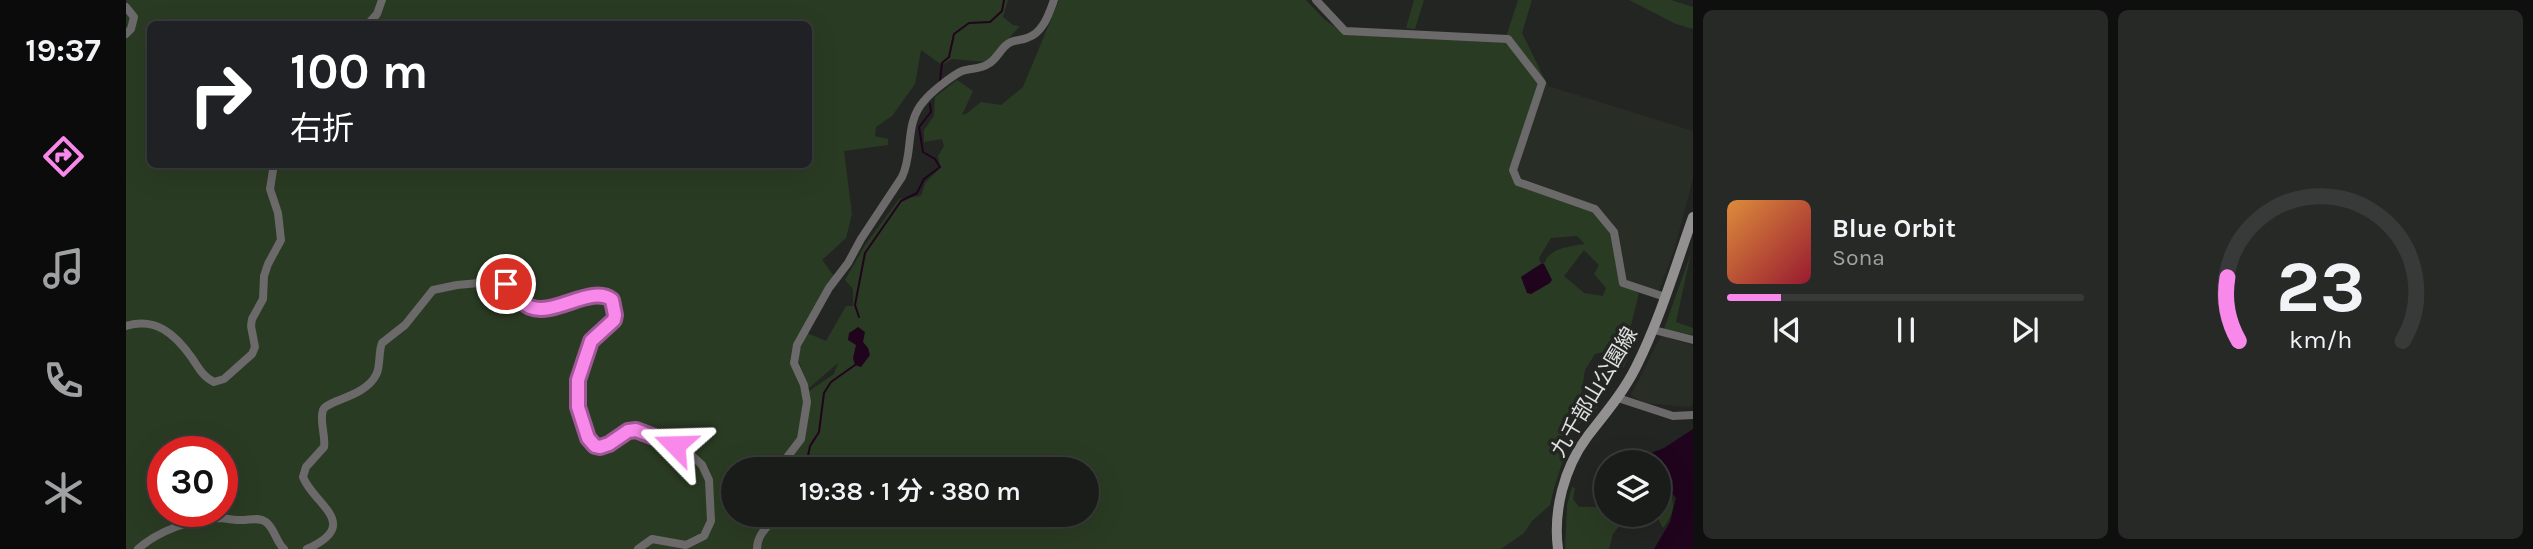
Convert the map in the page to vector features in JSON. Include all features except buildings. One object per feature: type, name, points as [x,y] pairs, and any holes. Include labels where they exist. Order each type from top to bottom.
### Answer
[{"type":"main road","name":"九千部山公園線","points":[[1558,549],[1558,509],[1568,471],[1585,440],[1618,398],[1634,372],[1654,330],[1693,217]]},
{"type":"street","points":[[371,21],[377,14],[382,0]]},
{"type":"street","points":[[788,457],[801,439],[807,402],[804,385],[794,363],[797,345],[829,288],[849,263],[861,239],[902,177],[909,153],[910,129],[918,108],[925,99],[957,74],[988,65],[1006,45],[1012,41],[1030,38],[1039,31],[1054,0]]},
{"type":"street","points":[[1316,0],[1324,4],[1345,31],[1508,39],[1542,83],[1513,170],[1518,182],[1595,209],[1614,232],[1623,283],[1665,297]]},
{"type":"street","points":[[126,7],[134,17],[131,29],[126,34]]},
{"type":"street","points":[[126,326],[144,323],[169,332],[177,338],[203,374],[214,382],[224,379],[252,354],[255,347],[252,319],[263,299],[264,276],[268,264],[281,240],[270,189],[273,168]]},
{"type":"street","points":[[307,549],[324,539],[332,526],[331,511],[305,483],[303,477],[306,467],[324,447],[324,408],[327,404],[349,398],[370,383],[377,375],[382,343],[405,325],[433,290],[490,281],[506,284],[524,303],[535,308],[601,294],[614,303],[615,315],[610,325],[591,341],[577,386],[578,407],[588,438],[595,446],[600,447],[628,431],[636,430],[687,451],[707,472],[711,521],[704,536],[686,545],[652,540],[638,549]]},
{"type":"street","points":[[1654,330],[1693,340]]},
{"type":"street","points":[[1618,398],[1673,416],[1693,415]]},
{"type":"street","points":[[138,549],[168,530],[222,517],[242,521],[259,519],[266,523],[284,549]]},
{"type":"street","points":[[757,549],[760,534],[766,527]]},
{"type":"shaded area","points":[[1545,85],[1693,131],[1693,179],[1675,247],[1658,293],[1626,282],[1616,230],[1595,205],[1520,178],[1515,168]]},
{"type":"shaded area","points":[[1544,264],[1552,280],[1531,294],[1527,293],[1521,277]]},
{"type":"shaded area","points":[[858,327],[865,332],[863,342],[870,355],[861,367],[855,365],[853,358],[856,345],[848,340],[849,333]]},
{"type":"shaded area","points":[[1661,336],[1693,345],[1693,403],[1690,407],[1644,403],[1631,395]]},
{"type":"shaded area","points":[[1693,429],[1693,549],[1654,549],[1667,527],[1671,527],[1676,498],[1671,492],[1671,450],[1659,450]]},
{"type":"green space","points":[[126,0],[1008,0],[1003,17],[1013,25],[1020,26],[987,62],[952,59],[942,65],[921,50],[915,84],[892,116],[876,127],[875,136],[888,139],[888,145],[844,151],[852,214],[846,238],[822,260],[834,276],[795,341],[790,359],[799,385],[809,391],[834,374],[838,363],[809,388],[797,357],[807,333],[826,341],[846,306],[853,306],[853,289],[845,280],[865,245],[899,199],[921,196],[925,183],[940,168],[938,156],[944,146],[942,139],[924,142],[924,130],[934,116],[935,97],[957,80],[973,91],[962,115],[981,102],[1001,105],[1023,87],[1059,0],[1306,0],[1324,19],[1345,34],[1506,41],[1538,82],[1509,170],[1516,184],[1593,210],[1611,234],[1620,284],[1639,293],[1629,333],[1632,347],[1624,367],[1617,370],[1613,364],[1613,350],[1595,354],[1585,370],[1581,396],[1594,398],[1599,406],[1573,429],[1550,505],[1532,521],[1524,533],[1501,549],[126,549]],"holes":[[[1577,236],[1585,244],[1555,251],[1547,258],[1544,264],[1552,280],[1521,277],[1541,264],[1539,258],[1551,238]],[[1584,250],[1599,265],[1594,274],[1606,288],[1603,296],[1584,293],[1564,276]]]},
{"type":"green space","points":[[1414,0],[1424,0],[1415,29],[1406,28]]},
{"type":"green space","points":[[1518,0],[1532,0],[1522,33],[1548,86],[1507,34]]},
{"type":"green space","points":[[1629,0],[1671,0],[1693,7],[1693,29],[1676,24]]},
{"type":"green space","points":[[1691,253],[1676,322],[1693,328],[1693,335],[1664,329]]},
{"type":"green space","points":[[1572,487],[1575,488],[1573,499],[1579,507],[1594,507],[1594,527],[1619,527],[1613,534],[1609,549],[1565,549],[1567,505]]},
{"type":"waterway","points":[[940,81],[942,63],[949,57],[954,34],[969,23],[990,22],[1002,11],[1004,0]]},
{"type":"waterway","points":[[859,317],[855,305],[865,253],[901,201],[917,193],[924,179],[940,167],[935,159],[923,152],[919,127],[931,112],[930,104]]},
{"type":"waterway","points":[[808,457],[810,446],[819,432],[824,393],[831,382],[855,365]]},
{"type":"route","points":[[506,284],[524,303],[535,308],[601,294],[609,297],[614,303],[614,320],[591,341],[577,386],[578,407],[588,438],[595,446],[605,446],[631,429],[675,445]]}]
